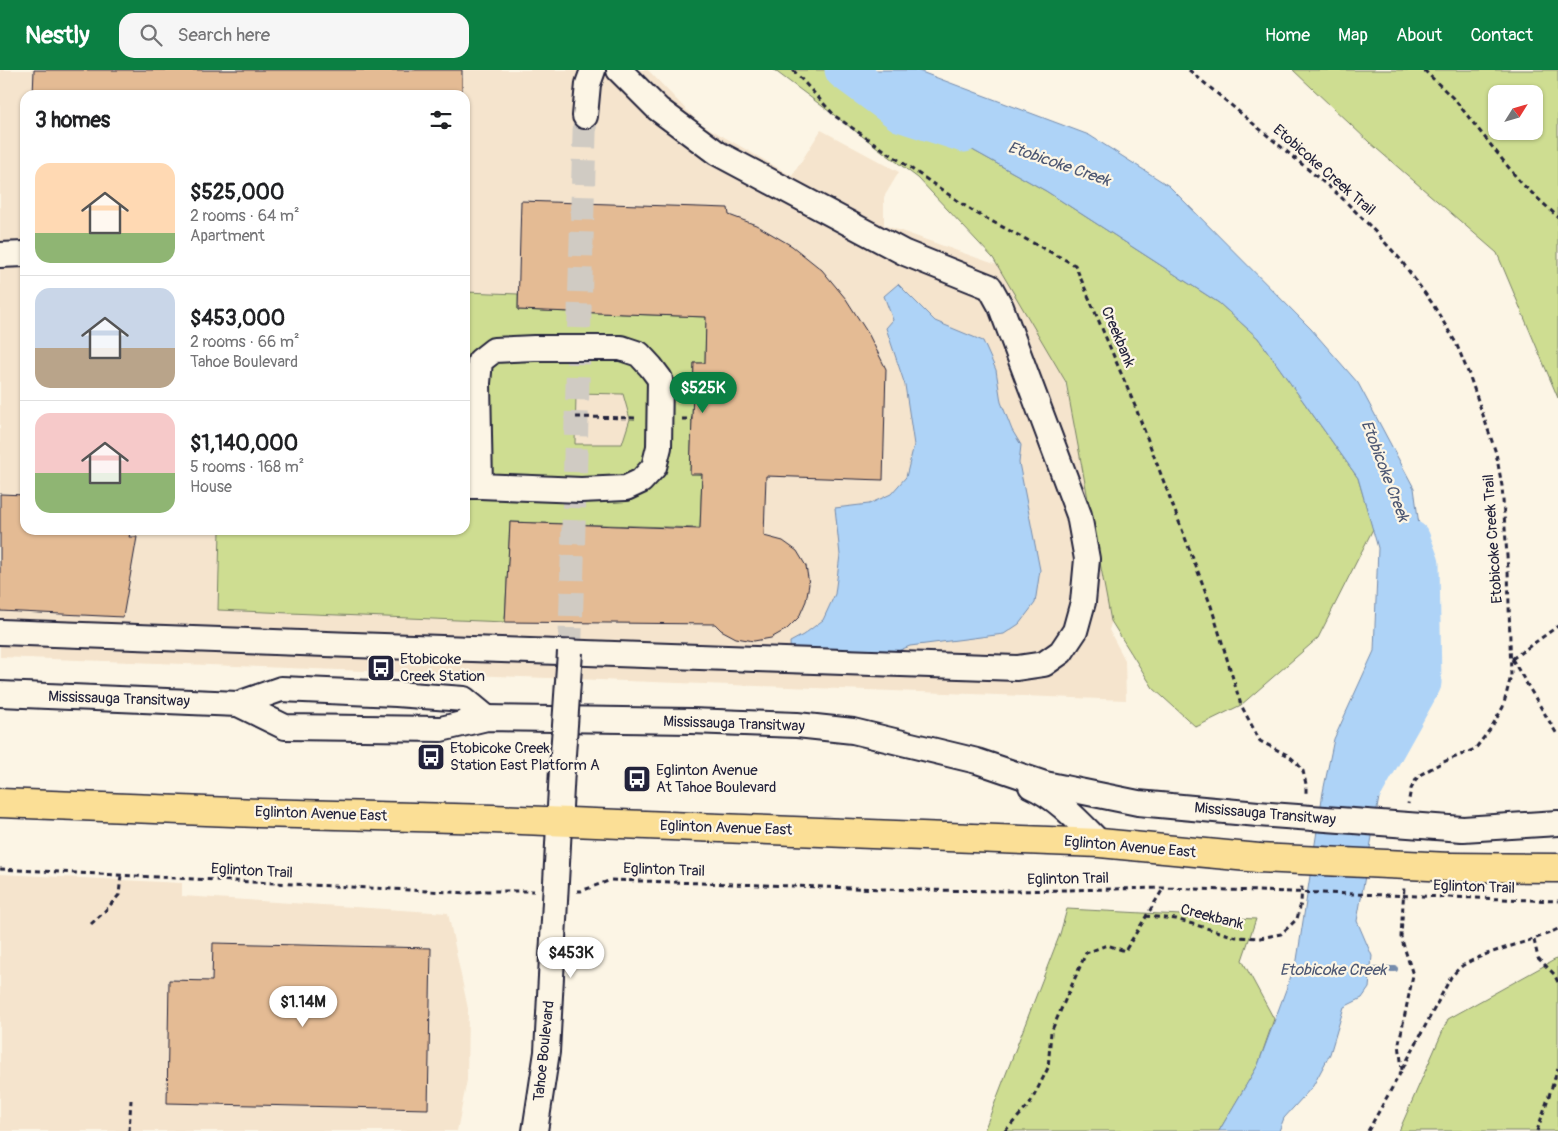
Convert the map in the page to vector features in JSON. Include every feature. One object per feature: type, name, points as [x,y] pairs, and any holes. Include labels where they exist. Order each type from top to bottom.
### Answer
[{"type":"main road","name":"Eglinton Avenue East","points":[[0,803],[1100,843],[1259,858],[1450,867],[1558,868]]},
{"type":"street","points":[[585,116],[588,84],[594,70]]},
{"type":"street","points":[[0,632],[570,652],[794,662],[1016,668],[1044,664],[1061,652],[1075,631],[1083,602],[1086,559],[1079,516],[1001,307],[990,287],[905,252],[717,153],[658,108],[619,70]]},
{"type":"street","points":[[0,255],[20,254]]},
{"type":"street","points":[[621,348],[639,354],[660,379],[659,447],[654,467],[642,482],[626,488],[581,490],[472,486],[480,361],[494,350],[621,348]]},
{"type":"street","name":"Tahoe Boulevard","points":[[535,1131],[547,1052],[557,891],[558,822],[570,652]]},
{"type":"street","name":"Mississauga Transitway","points":[[0,694],[238,704],[281,689],[396,694],[464,699],[487,718]]},
{"type":"street","name":"Mississauga Transitway","points":[[238,704],[285,726],[442,729],[487,718],[797,725],[853,732],[977,761],[1045,784],[1138,803],[1463,829],[1558,823]]},
{"type":"street","name":"Mississauga Transitway","points":[[977,761],[1039,790],[1070,814],[1100,843]]},
{"type":"path","name":"Creekbank","points":[[793,70],[835,116],[965,206],[1075,265],[1135,406],[1211,606],[1241,705],[1260,741]]},
{"type":"path","name":"Etobicoke Creek Trail","points":[[1189,70],[1332,190],[1369,225],[1400,259],[1432,303],[1456,343],[1486,419],[1496,453],[1502,486],[1512,657],[1511,676],[1503,708],[1475,750],[1441,763]]},
{"type":"path","points":[[1424,70],[1455,100],[1521,183],[1558,217]]},
{"type":"path","points":[[576,417],[623,418]]},
{"type":"path","points":[[1558,626],[1512,657],[1558,736]]},
{"type":"path","name":"Eglinton Trail","points":[[0,869],[468,893],[503,891]]},
{"type":"path","points":[[91,924],[119,895],[121,875]]},
{"type":"path","name":"Eglinton Trail","points":[[581,891],[611,880],[1015,891],[1163,888],[1558,901]]},
{"type":"path","points":[[1005,1131],[1030,1104],[1048,1068],[1051,1032],[1086,953],[1107,945],[1125,951],[1163,888]]},
{"type":"path","points":[[1402,1070],[1399,1043],[1413,975],[1401,937],[1403,911]]},
{"type":"path","name":"Creekbank","points":[[1145,916],[1176,919],[1236,937],[1260,938],[1280,934],[1297,918]]},
{"type":"path","points":[[1368,1131],[1451,977],[1461,966],[1534,940],[1558,929]]},
{"type":"path","points":[[1534,940],[1538,958],[1554,974],[1558,982]]},
{"type":"path","points":[[1537,1131],[1558,1069]]},
{"type":"path","points":[[129,1131],[131,1100]]},
{"type":"shaded area","points":[[0,70],[648,70],[698,122],[792,176],[821,130],[899,172],[884,197],[884,225],[1037,279],[1121,592],[1109,630],[1125,660],[1126,700],[0,657]]},
{"type":"shaded area","points":[[0,874],[182,883],[182,896],[448,913],[468,1009],[467,1080],[457,1131],[0,1131]]},
{"type":"green space","points":[[774,70],[829,70],[1046,191],[1219,303],[1258,338],[1358,478],[1373,529],[1318,638],[1241,705],[1196,727],[1153,688],[1111,621],[1066,382],[993,258],[918,178]]},
{"type":"green space","points":[[1293,70],[1558,70],[1558,398],[1497,253],[1369,142]]},
{"type":"green space","points":[[470,292],[518,294],[518,310],[706,317],[705,363],[694,363],[690,473],[702,474],[700,528],[510,522],[505,622],[218,610],[220,535],[470,535]],"holes":[[[576,393],[623,394],[630,419],[622,444],[575,444]]]},
{"type":"green space","points":[[1067,909],[1256,919],[1242,960],[1274,1019],[1258,1065],[1219,1131],[984,1131],[1060,934]]},
{"type":"green space","points":[[1558,958],[1558,1131],[1399,1131],[1448,1019]]},
{"type":"water","name":"Etobicoke Creek","points":[[829,70],[916,70],[1089,135],[1169,186],[1311,329],[1358,383],[1414,488],[1424,562],[1409,677],[1388,747],[1357,921],[1372,956],[1369,988],[1362,998],[1344,1007],[1330,1054],[1313,1086],[1284,1118],[1279,1131],[1219,1131],[1258,1065],[1297,960],[1323,792],[1334,739],[1374,651],[1378,548],[1358,478],[1258,338],[1219,303],[1046,191]]},
{"type":"water","points":[[898,284],[935,321],[983,341],[996,370],[1001,402],[1012,430],[1021,445],[1019,463],[1040,570],[1035,603],[1019,624],[1004,634],[910,646],[890,654],[791,667],[790,642],[823,620],[835,594],[840,555],[835,508],[869,504],[891,494],[906,477],[914,445],[905,385],[886,328],[893,320],[884,296]]},
{"type":"building","points":[[34,70],[462,70],[462,90],[33,90]]},
{"type":"building","points":[[521,201],[728,208],[729,215],[756,225],[792,246],[822,270],[846,299],[869,335],[886,369],[883,480],[766,476],[764,536],[783,541],[797,551],[806,566],[809,584],[806,601],[799,617],[787,629],[771,638],[754,641],[736,638],[721,630],[715,624],[505,622],[510,522],[700,529],[702,474],[690,474],[694,363],[705,363],[706,317],[518,310]]},
{"type":"building","points":[[0,494],[20,495],[20,535],[130,535],[129,537],[137,537],[123,617],[0,611]]},
{"type":"building","points":[[213,943],[431,948],[428,1109],[167,1103],[169,980],[212,981]]},
{"type":"waterway","name":"Etobicoke Creek","points":[[844,70],[902,113],[964,133]]},
{"type":"waterway","name":"Etobicoke Creek","points":[[1365,785],[1422,683],[1420,564],[1411,540]]},
{"type":"waterway","points":[[1363,969],[1395,969]]},
{"type":"tunnel","points":[[570,652],[585,116]]},
{"type":"place","name":"Etobicoke Creek Station","points":[[381,668]]},
{"type":"place","name":"Etobicoke Creek Station East Platform A","points":[[431,757]]},
{"type":"place","name":"Eglinton Avenue At Tahoe Boulevard","points":[[637,779]]}]
